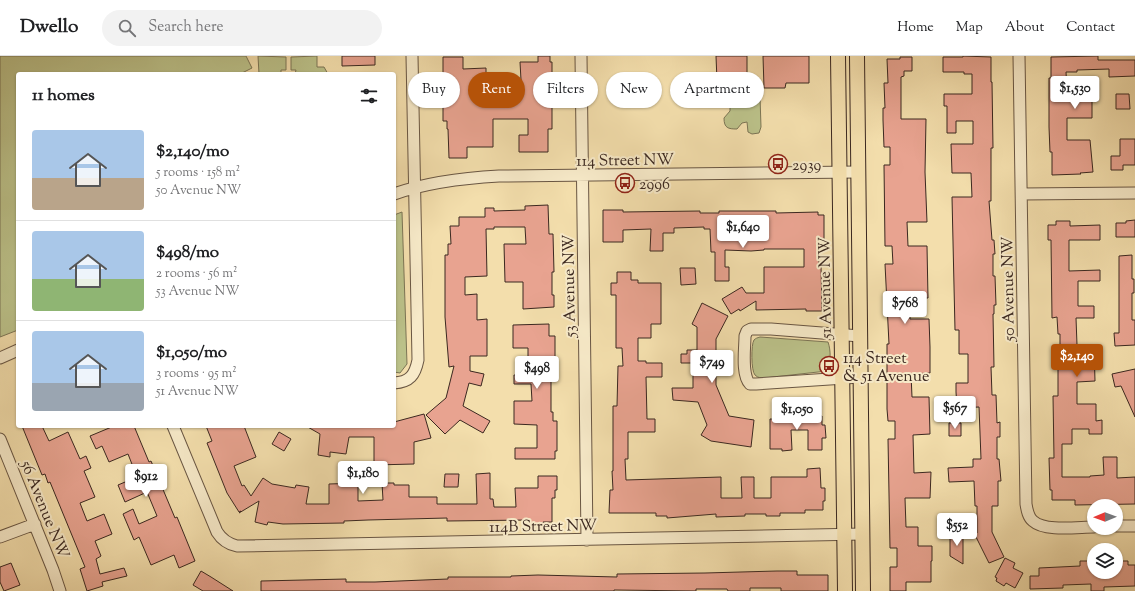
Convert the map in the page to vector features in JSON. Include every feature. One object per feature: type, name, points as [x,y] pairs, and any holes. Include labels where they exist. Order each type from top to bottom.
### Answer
[{"type":"main road","name":"51 Avenue NW","points":[[838,56],[843,535],[845,591]]},
{"type":"main road","points":[[857,56],[863,591]]},
{"type":"street","points":[[396,383],[404,382],[412,376],[417,368],[418,360],[412,56]]},
{"type":"street","name":"53 Avenue NW","points":[[580,56],[587,540]]},
{"type":"street","name":"50 Avenue NW","points":[[1019,56],[1026,504],[1032,520],[1043,526],[1087,527]]},
{"type":"street","name":"114 Street NW","points":[[396,193],[430,183],[478,178],[858,172]]},
{"type":"street","points":[[1022,194],[1135,193]]},
{"type":"street","points":[[860,336],[771,329],[751,329],[747,331],[745,336],[745,373],[750,384],[860,377]]},
{"type":"street","points":[[0,358],[16,351]]},
{"type":"street","name":"114B Street NW","points":[[174,428],[220,538],[237,546],[863,534]]},
{"type":"street","name":"56 Avenue NW","points":[[0,439],[35,524],[60,591]]},
{"type":"street","points":[[0,537],[35,524]]},
{"type":"street","points":[[1123,526],[1135,526]]},
{"type":"green space","points":[[0,56],[246,56],[252,68],[244,72],[16,72],[16,331],[0,337]]},
{"type":"green space","points":[[258,56],[286,57],[286,70],[281,70],[281,72],[259,72]]},
{"type":"green space","points":[[317,56],[317,67],[324,67],[327,72],[296,72],[296,70],[291,70],[291,57]]},
{"type":"green space","points":[[730,108],[760,108],[761,127],[759,133],[752,134],[748,132],[747,122],[742,123],[737,129],[727,127],[724,118],[730,111]]},
{"type":"green space","points":[[402,212],[407,364],[400,373],[396,372],[396,214]]},
{"type":"green space","points":[[760,337],[828,342],[830,357],[827,371],[764,378],[757,377],[754,373],[752,363],[752,352],[754,340]]},
{"type":"building","points":[[342,56],[375,56],[375,65],[342,66]]},
{"type":"building","points":[[538,56],[550,56],[550,62],[552,62],[552,72],[533,72],[533,108],[552,108],[552,129],[548,129],[548,152],[519,152],[519,135],[528,135],[528,119],[493,119],[493,147],[467,147],[467,158],[449,158],[448,129],[447,121],[443,121],[443,108],[460,108],[460,72],[443,72],[443,57],[463,57],[463,69],[486,68],[486,72],[468,72],[468,108],[525,108],[525,72],[521,72],[520,62],[538,62]]},
{"type":"building","points":[[716,56],[747,56],[747,72],[717,72]]},
{"type":"building","points":[[763,56],[809,56],[809,83],[786,83],[785,88],[764,88]]},
{"type":"building","points":[[1098,56],[1098,60],[1135,60],[1135,76],[1109,77],[1109,69],[1077,70],[1077,72],[1066,72],[1067,91],[1086,91],[1086,88],[1098,87],[1098,101],[1092,101],[1092,118],[1067,118],[1067,140],[1090,140],[1093,172],[1052,175],[1052,152],[1050,152],[1049,127],[1049,78],[1051,78],[1051,57]]},
{"type":"building","points":[[900,57],[912,57],[912,71],[904,71],[904,76],[901,77],[901,119],[926,119],[925,172],[927,222],[907,222],[908,246],[927,246],[928,298],[909,298],[910,319],[929,319],[930,347],[930,373],[911,374],[912,397],[929,397],[930,434],[913,435],[914,473],[931,472],[930,498],[905,498],[906,527],[918,527],[918,546],[932,546],[932,561],[931,582],[906,582],[906,591],[890,591],[890,567],[897,567],[897,548],[890,548],[888,439],[895,439],[895,421],[888,421],[887,409],[887,344],[889,344],[885,264],[893,264],[892,246],[885,246],[884,165],[890,165],[890,147],[884,147],[883,108],[885,108],[884,83],[888,83],[887,59],[900,59]]},
{"type":"building","points":[[943,57],[991,57],[993,148],[991,148],[991,201],[989,201],[992,240],[994,240],[995,254],[993,254],[993,276],[995,276],[996,305],[994,305],[993,314],[994,367],[991,367],[992,395],[996,395],[997,423],[1000,422],[1000,437],[997,437],[997,459],[999,459],[1001,481],[998,481],[998,506],[992,506],[992,532],[1004,557],[989,563],[974,533],[977,533],[977,506],[975,506],[974,481],[949,482],[948,468],[973,467],[973,459],[981,459],[979,407],[957,408],[956,392],[956,383],[968,383],[968,354],[959,354],[959,330],[955,330],[952,197],[972,197],[971,173],[952,173],[951,144],[973,144],[973,121],[956,121],[956,133],[947,133],[947,106],[944,106],[944,94],[972,94],[972,74],[964,74],[964,72],[943,72]]},
{"type":"building","points":[[1116,94],[1129,94],[1130,109],[1116,109]]},
{"type":"building","points":[[1120,139],[1135,139],[1135,165],[1123,165],[1123,170],[1111,170],[1111,156],[1120,156]]},
{"type":"building","points":[[548,205],[549,234],[553,234],[554,272],[552,272],[552,295],[554,295],[554,307],[523,309],[523,282],[505,282],[504,244],[526,244],[525,227],[494,227],[494,229],[486,229],[487,276],[465,277],[465,295],[477,294],[477,320],[487,319],[487,356],[470,356],[470,371],[484,374],[481,386],[469,383],[463,406],[490,421],[483,433],[460,420],[445,434],[426,415],[446,398],[454,366],[449,367],[445,317],[445,255],[448,255],[448,244],[451,244],[450,226],[459,226],[459,217],[485,217],[485,208],[494,208],[494,211],[525,210],[525,206]]},
{"type":"building","points":[[603,210],[623,210],[623,212],[700,211],[700,213],[719,213],[719,211],[776,211],[776,213],[818,212],[818,215],[824,215],[824,240],[818,240],[819,266],[821,266],[822,311],[806,311],[806,309],[756,310],[756,301],[740,311],[739,309],[731,314],[722,299],[742,287],[746,293],[764,293],[764,267],[804,267],[804,249],[764,249],[751,251],[725,250],[725,267],[729,267],[729,281],[715,281],[715,252],[711,252],[710,229],[704,229],[704,227],[674,228],[674,233],[663,233],[663,251],[650,251],[651,229],[623,230],[623,242],[603,242]]},
{"type":"building","points":[[1135,220],[1135,237],[1116,237],[1116,223],[1126,223],[1126,221]]},
{"type":"building","points":[[1056,221],[1070,221],[1070,226],[1100,225],[1100,240],[1069,240],[1069,271],[1100,270],[1100,281],[1078,281],[1078,306],[1094,306],[1094,318],[1076,318],[1077,345],[1094,345],[1095,381],[1077,382],[1077,404],[1096,404],[1096,421],[1102,420],[1102,434],[1089,434],[1089,429],[1072,429],[1072,444],[1062,444],[1062,477],[1090,477],[1104,475],[1103,457],[1117,457],[1117,478],[1135,477],[1135,504],[1123,504],[1123,499],[1087,499],[1087,505],[1075,505],[1075,500],[1052,500],[1052,490],[1050,490],[1049,458],[1054,458],[1053,396],[1058,396],[1058,354],[1060,354],[1060,334],[1058,334],[1057,317],[1052,318],[1051,240],[1048,240],[1048,225],[1056,225]]},
{"type":"building","points":[[1132,255],[1132,279],[1134,279],[1134,293],[1132,293],[1132,320],[1135,320],[1135,345],[1115,346],[1114,333],[1119,333],[1119,256]]},
{"type":"building","points":[[680,268],[695,268],[696,284],[681,285]]},
{"type":"building","points":[[617,272],[631,272],[631,280],[638,280],[638,283],[661,283],[661,324],[651,324],[651,338],[638,338],[638,361],[646,361],[646,363],[662,363],[662,377],[646,377],[647,419],[655,419],[655,432],[628,432],[628,459],[625,459],[626,480],[721,477],[721,498],[742,498],[741,477],[754,477],[754,498],[771,498],[771,477],[807,477],[807,469],[820,468],[821,488],[825,488],[823,510],[805,510],[805,513],[780,513],[780,516],[745,514],[745,516],[716,517],[716,514],[667,518],[667,516],[656,516],[656,513],[609,513],[610,490],[613,490],[613,406],[617,406],[618,366],[623,366],[622,348],[616,348],[616,295],[611,295],[611,283],[617,283]]},
{"type":"building","points":[[702,303],[728,316],[716,339],[716,385],[729,416],[754,420],[751,447],[711,441],[701,435],[707,425],[698,402],[673,400],[672,388],[693,388],[693,363],[681,363],[681,354],[687,354],[687,350],[697,350],[697,327],[692,324]]},
{"type":"building","points":[[549,324],[549,336],[555,336],[555,357],[551,357],[551,412],[553,412],[553,421],[557,421],[557,451],[555,451],[555,459],[515,459],[515,448],[537,448],[537,425],[514,424],[514,401],[532,401],[531,384],[514,384],[514,375],[528,375],[528,348],[513,348],[513,325]]},
{"type":"building","points":[[1135,369],[1135,417],[1121,386],[1115,387],[1112,374]]},
{"type":"building","points":[[424,414],[431,438],[414,442],[414,464],[374,465],[374,437],[349,437],[346,454],[330,452],[330,457],[318,455],[320,434],[310,428],[396,428],[396,421]]},
{"type":"building","points":[[782,414],[822,416],[822,425],[825,425],[826,438],[822,438],[822,450],[808,450],[808,430],[791,430],[792,450],[782,451],[782,449],[770,449],[770,419],[782,419]]},
{"type":"building","points":[[949,423],[961,423],[961,436],[949,436]]},
{"type":"building","points":[[23,428],[43,428],[49,441],[68,432],[80,459],[86,456],[91,468],[84,471],[95,497],[80,503],[87,521],[104,514],[112,534],[95,541],[101,556],[96,559],[100,574],[124,568],[127,576],[102,582],[103,586],[87,591],[80,569],[85,567],[50,482],[48,483],[45,474],[42,475]]},
{"type":"building","points":[[109,428],[135,428],[149,462],[151,461],[175,518],[177,517],[195,561],[179,568],[174,555],[151,565],[139,537],[134,540],[123,514],[133,509],[139,524],[157,516],[147,492],[125,502],[118,485],[137,477],[128,454],[109,462],[102,446],[96,449],[90,436]]},
{"type":"building","points":[[207,428],[245,428],[256,457],[234,466],[242,486],[244,485],[251,496],[263,478],[272,484],[295,488],[296,485],[309,487],[306,504],[329,504],[329,484],[358,483],[358,501],[383,500],[382,483],[394,483],[394,485],[409,485],[409,497],[437,497],[437,504],[477,504],[476,474],[490,473],[490,499],[493,499],[494,507],[516,507],[515,488],[538,488],[538,476],[557,476],[557,490],[555,490],[555,498],[552,498],[552,522],[543,522],[543,525],[529,525],[529,520],[447,521],[447,518],[344,521],[344,523],[283,524],[268,522],[267,525],[255,522],[259,501],[239,513],[241,511],[239,512],[227,493],[207,443],[212,441]]},
{"type":"building","points":[[279,432],[291,439],[284,451],[272,444]]},
{"type":"building","points":[[445,474],[459,474],[458,487],[444,487]]},
{"type":"building","points":[[950,533],[963,533],[963,564],[950,556]]},
{"type":"building","points":[[1005,558],[1015,563],[1013,568],[1023,573],[1015,588],[1006,583],[1004,586],[996,581],[997,578],[995,577]]},
{"type":"building","points":[[1080,561],[1087,561],[1087,579],[1123,579],[1123,561],[1128,561],[1128,565],[1135,565],[1135,586],[1104,587],[1104,591],[1091,591],[1091,584],[1063,585],[1063,588],[1030,589],[1030,576],[1039,576],[1039,568],[1080,566]]},
{"type":"building","points":[[11,563],[20,585],[4,591],[0,582],[0,567]]},
{"type":"building","points":[[201,571],[233,591],[203,591],[193,585]]},
{"type":"building","points":[[797,571],[797,575],[828,575],[828,591],[781,591],[781,588],[750,588],[750,591],[696,589],[696,591],[261,591],[261,581],[346,579],[346,582],[375,582],[448,579],[448,577],[511,577],[538,575],[617,577],[617,574]]},
{"type":"place","name":"2939","points":[[778,164]]},
{"type":"place","name":"2996","points":[[625,183]]},
{"type":"place","name":"114 Street & 51 Avenue","points":[[829,366]]}]
